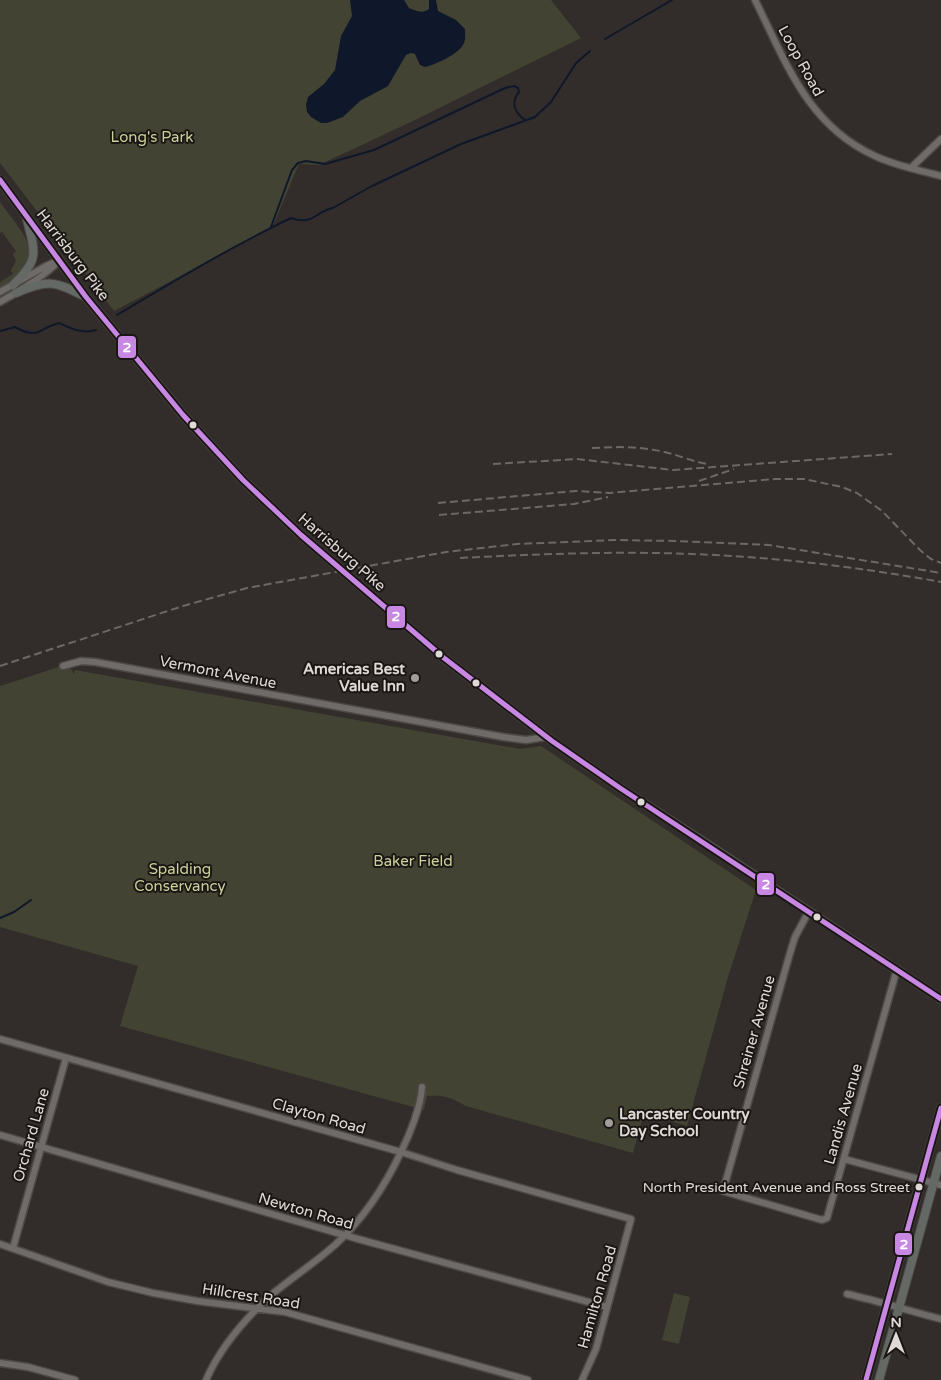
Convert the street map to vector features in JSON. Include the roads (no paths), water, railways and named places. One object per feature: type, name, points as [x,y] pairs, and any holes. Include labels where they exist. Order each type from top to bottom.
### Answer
[{"type":"main road","name":"Harrisburg Pike","points":[[0,180],[86,297],[189,422],[265,502],[314,546],[444,658],[546,737],[620,788],[941,999]]},
{"type":"main road","points":[[14,289],[30,266],[34,255],[25,214]]},
{"type":"main road","points":[[14,289],[45,282],[66,287],[86,297]]},
{"type":"main road","points":[[866,1380],[941,1108]]},
{"type":"main road","points":[[879,1380],[937,1184],[941,1156]]},
{"type":"street","name":"Loop Road","points":[[755,0],[798,85],[823,119],[836,132],[863,150],[887,161],[941,176]]},
{"type":"street","points":[[911,168],[941,139]]},
{"type":"street","points":[[0,292],[14,289],[50,271],[59,261]]},
{"type":"street","points":[[0,302],[14,289]]},
{"type":"street","name":"Vermont Avenue","points":[[63,666],[81,662],[95,662],[503,737],[526,740],[546,737]]},
{"type":"street","name":"Shreiner Avenue","points":[[723,1191],[790,953],[795,937],[809,911]]},
{"type":"street","name":"Landis Avenue","points":[[723,1191],[825,1220],[827,1218],[897,969]]},
{"type":"street","name":"Clayton Road","points":[[0,1039],[632,1219]]},
{"type":"street","name":"Orchard Lane","points":[[13,1248],[66,1058]]},
{"type":"street","points":[[206,1380],[240,1326],[271,1296],[320,1258],[360,1218],[381,1189],[407,1140],[419,1104],[422,1087]]},
{"type":"street","name":"Newton Road","points":[[0,1135],[256,1210],[607,1308]]},
{"type":"street","points":[[844,1159],[937,1184]]},
{"type":"street","name":"Hamilton Road","points":[[582,1380],[596,1349],[632,1219]]},
{"type":"street","name":"Hillcrest Road","points":[[0,1244],[84,1275],[135,1289],[197,1301],[285,1312],[528,1380]]},
{"type":"street","points":[[847,1294],[887,1303],[941,1319]]},
{"type":"street","points":[[0,1363],[28,1367],[75,1380]]},
{"type":"water","points":[[350,0],[404,0],[409,8],[421,12],[429,9],[429,0],[436,0],[438,11],[456,20],[465,29],[465,42],[460,48],[440,62],[425,67],[420,65],[415,54],[406,55],[388,86],[360,101],[343,117],[327,123],[321,123],[311,117],[307,112],[306,105],[308,97],[324,84],[335,70],[341,36],[352,16]]},
{"type":"waterway","points":[[605,39],[672,0]]},
{"type":"waterway","points":[[117,315],[225,252],[291,218],[298,220],[309,219],[370,187],[461,144],[535,117],[551,102],[576,63],[590,51]]},
{"type":"waterway","points":[[271,227],[292,170],[298,163],[306,161],[325,164],[374,150],[505,88],[514,86],[518,88],[519,92],[516,96],[515,108],[525,120]]},
{"type":"waterway","points":[[0,331],[15,327],[29,333],[34,333],[59,323],[82,331],[96,330]]},
{"type":"waterway","points":[[0,918],[14,912],[31,900]]},
{"type":"railway","points":[[592,448],[623,447],[646,449],[707,464]]},
{"type":"railway","points":[[493,464],[577,459],[673,470],[892,454]]},
{"type":"railway","points":[[699,481],[734,469]]},
{"type":"railway","points":[[438,503],[576,491],[609,493],[775,479],[804,479],[842,487],[857,493],[882,511],[920,550],[931,559],[941,563]]},
{"type":"railway","points":[[439,515],[574,504],[608,497]]},
{"type":"railway","points":[[0,666],[183,606],[247,588],[446,552],[517,544],[614,540],[769,545],[941,573]]},
{"type":"railway","points":[[460,558],[605,553],[723,555],[817,564],[941,582]]},
{"type":"place","name":"Americas Best Value Inn","points":[[415,678]]},
{"type":"place","name":"Lancaster Country Day School","points":[[609,1123]]},
{"type":"place","name":"North President Avenue and Ross Street","points":[[919,1187]]},
{"type":"park label","name":"Long's Park","points":[[152,137]]},
{"type":"park label","name":"Baker Field","points":[[413,861]]},
{"type":"park label","name":"Spalding Conservancy","points":[[180,878]]}]
